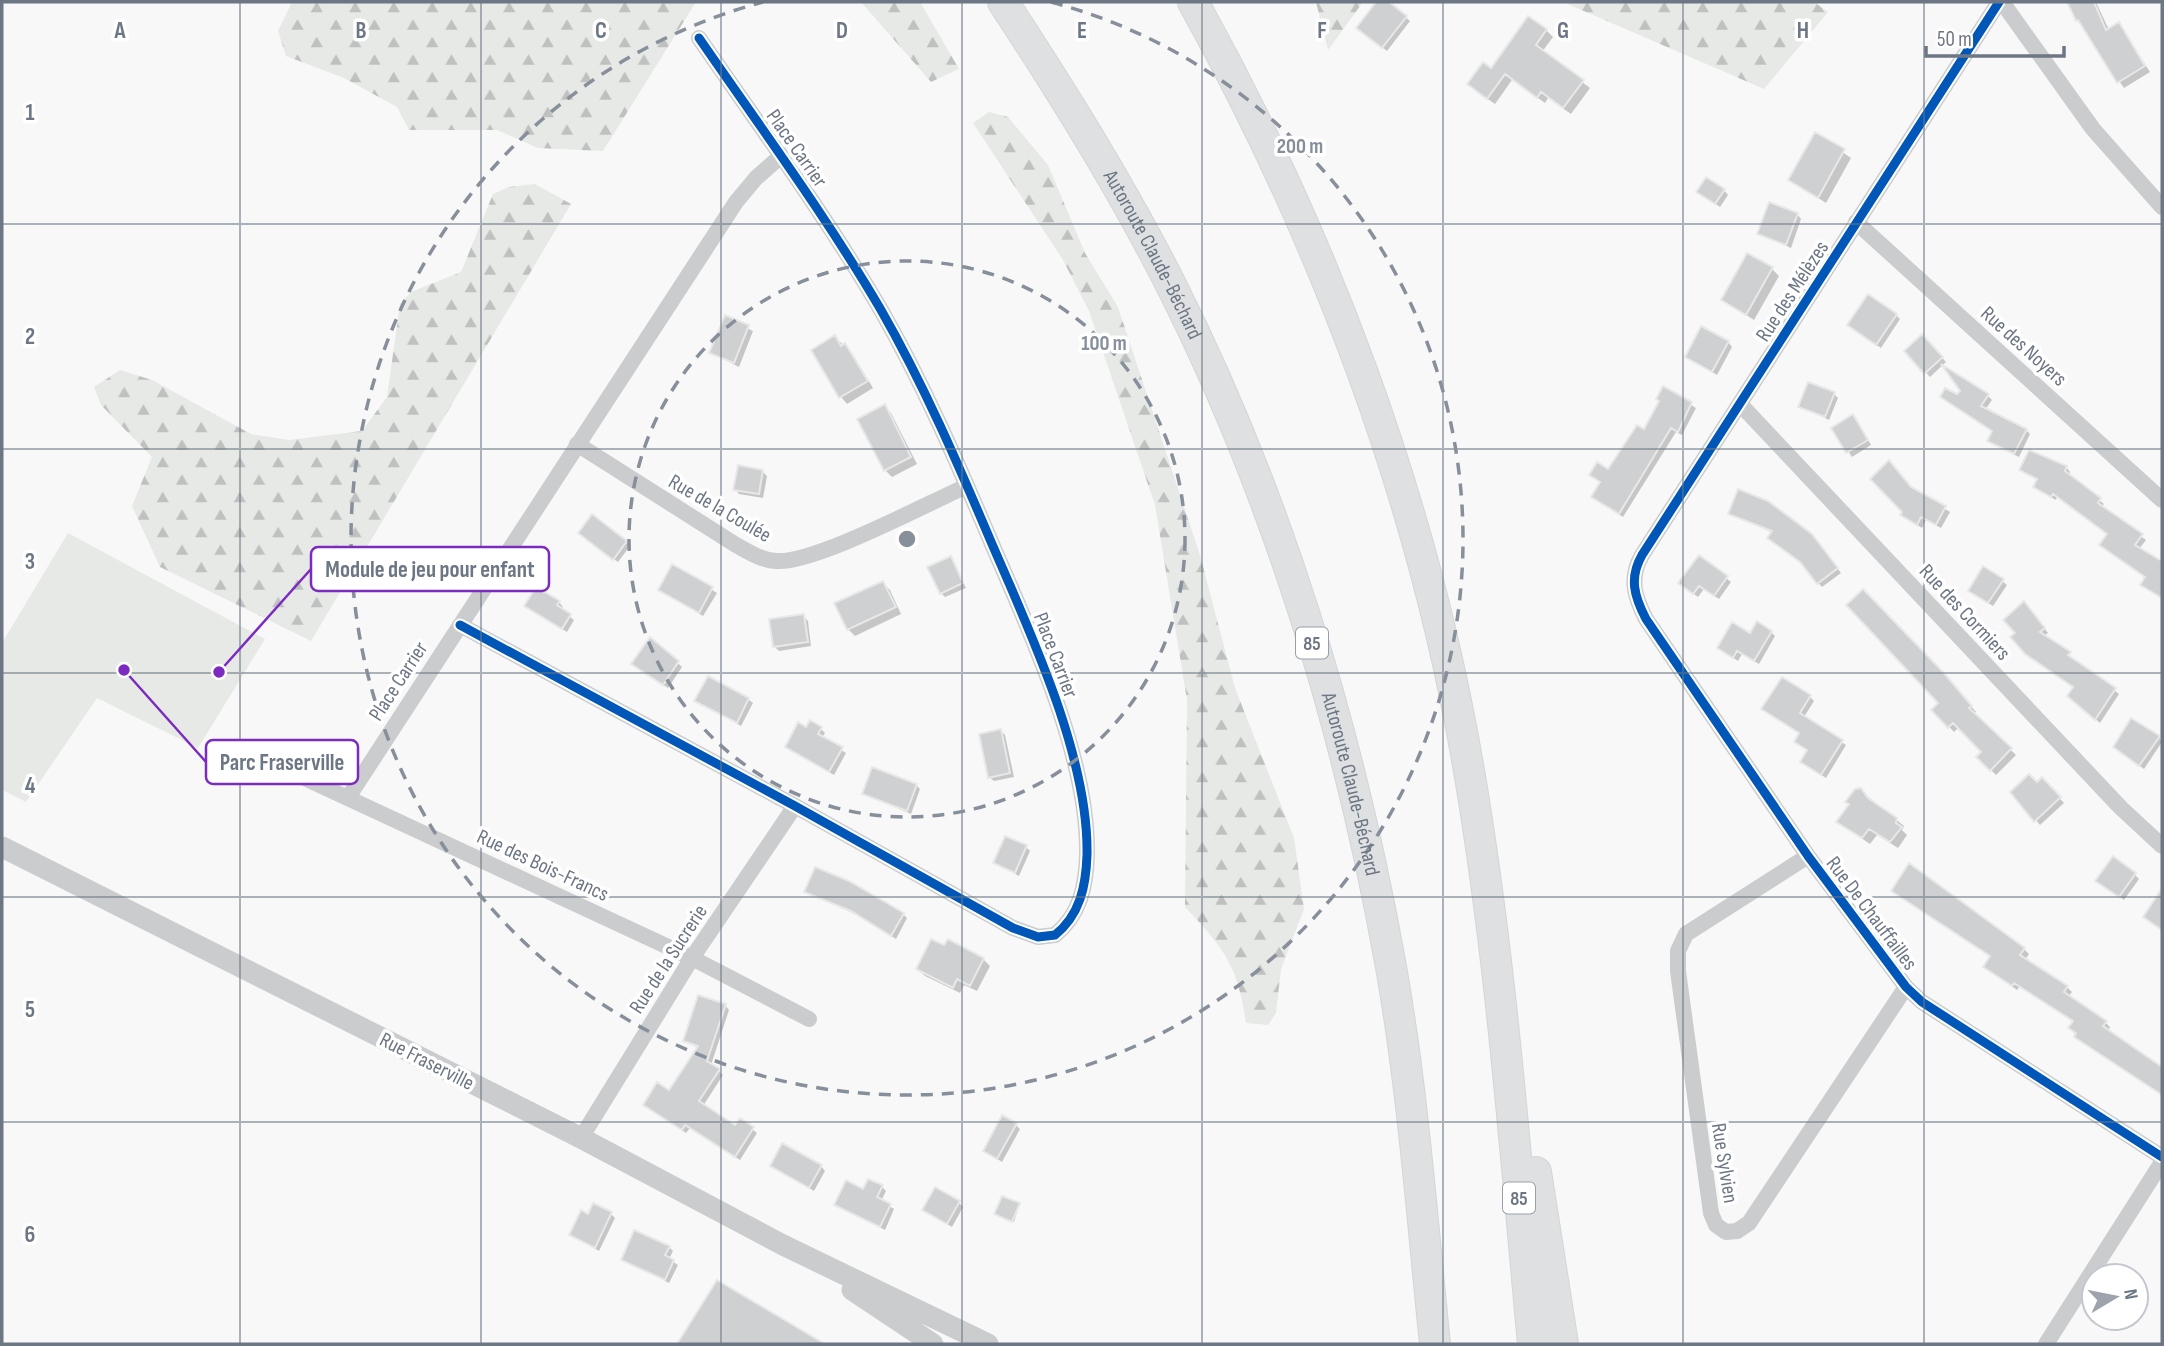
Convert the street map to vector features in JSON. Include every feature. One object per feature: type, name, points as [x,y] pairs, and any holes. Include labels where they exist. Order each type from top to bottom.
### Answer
[{"type":"highway","name":"Autoroute Claude-Béchard","points":[[1003,2],[1094,145],[1169,281],[1241,444],[1279,543],[1308,630],[1355,796],[1391,969],[1435,1344]]},
{"type":"highway","name":"85","points":[[1193,2],[1277,164],[1335,297],[1406,507],[1448,667],[1465,746],[1480,839],[1501,1015],[1534,1344]]},
{"type":"highway","points":[[1465,746],[1505,930],[1539,1198],[1563,1344]]},
{"type":"street","points":[[2000,2],[2093,129],[2162,207]]},
{"type":"street","name":"Rue des Mélèzes","points":[[1638,604],[1634,570],[2000,2]]},
{"type":"street","name":"Place Carrier","points":[[460,625],[1027,934],[1038,937],[1055,935],[1078,907],[1085,874],[1086,838],[1070,749],[1016,600],[967,486],[928,399],[880,310],[781,156],[699,38]]},
{"type":"street","name":"Place Carrier","points":[[349,796],[745,189],[781,156]]},
{"type":"street","name":"Rue des Noyers","points":[[1856,222],[2162,500]]},
{"type":"street","name":"Rue des Cormiers","points":[[1740,404],[2112,798],[2162,846]]},
{"type":"street","name":"Rue de la Coulée","points":[[577,444],[736,545],[762,559],[778,561],[816,553],[967,486]]},
{"type":"street","name":"Rue De Chauffailles","points":[[1638,604],[1808,856],[1906,987],[1922,1002],[2162,1159]]},
{"type":"street","name":"Rue des Bois-Francs","points":[[255,755],[349,796],[692,958],[809,1019]]},
{"type":"street","name":"Rue de la Sucrerie","points":[[581,1138],[692,958],[796,806]]},
{"type":"street","name":"Rue Fraserville","points":[[2,846],[581,1138],[783,1245],[988,1344]]},
{"type":"street","name":"Rue Sylvien","points":[[1808,856],[1686,934],[1678,951],[1678,971],[1697,1116],[1711,1213],[1716,1226],[1726,1232],[1737,1231],[1749,1223],[1906,987]]},
{"type":"street","points":[[2046,1344],[2162,1159]]},
{"type":"street","name":"Rue Fraserville","points":[[783,1245],[933,1344]]},
{"type":"green space","points":[[292,2],[696,2],[603,151],[538,148],[497,130],[409,130],[397,107],[344,78],[286,56],[278,31]]},
{"type":"green space","points":[[861,2],[920,2],[959,69],[931,82]]},
{"type":"green space","points":[[1316,2],[1363,2],[1328,50]]},
{"type":"green space","points":[[1563,2],[1814,2],[1828,12],[1764,89]]},
{"type":"green space","points":[[989,112],[1008,117],[1048,165],[1085,253],[1118,307],[1200,555],[1235,688],[1294,838],[1304,909],[1281,969],[1276,1013],[1268,1025],[1246,1023],[1239,987],[1227,959],[1210,934],[1185,907],[1187,700],[1155,505],[1089,311],[1063,260],[973,123]]},
{"type":"green space","points":[[535,184],[571,204],[311,641],[160,567],[132,506],[152,457],[101,405],[94,387],[120,370],[152,380],[251,434],[289,440],[362,431],[387,397],[400,304],[411,292],[461,272],[493,194],[509,187]]},
{"type":"green space","points":[[68,533],[265,639],[198,748],[97,698],[26,802],[2,790],[2,643]]},
{"type":"building","points":[[1376,2],[1389,2],[1407,16],[1382,48],[1356,28]]},
{"type":"building","points":[[2067,2],[2094,2],[2106,30],[2119,22],[2145,66],[2117,83],[2078,20],[2076,21]]},
{"type":"building","points":[[1528,16],[1547,29],[1536,45],[1584,80],[1563,108],[1541,92],[1537,98],[1505,74],[1487,99],[1467,84],[1483,62],[1491,68]]},
{"type":"building","points":[[1815,132],[1845,149],[1818,198],[1788,180]]},
{"type":"building","points":[[1706,177],[1725,189],[1715,204],[1696,192]]},
{"type":"building","points":[[1769,202],[1798,213],[1786,245],[1757,234]]},
{"type":"building","points":[[1747,253],[1773,267],[1746,315],[1721,300]]},
{"type":"building","points":[[1868,294],[1897,314],[1876,345],[1847,325]]},
{"type":"building","points":[[725,315],[749,325],[734,363],[709,353]]},
{"type":"building","points":[[1701,326],[1729,341],[1712,372],[1685,357]]},
{"type":"building","points":[[1922,334],[1943,357],[1924,374],[1904,351]]},
{"type":"building","points":[[835,335],[841,346],[845,343],[868,381],[839,398],[811,350]]},
{"type":"building","points":[[1941,364],[1989,394],[1981,406],[2027,429],[2014,454],[1987,441],[1992,431],[1940,397],[1945,388],[1957,394],[1960,391]]},
{"type":"building","points":[[1808,382],[1835,392],[1825,417],[1798,407]]},
{"type":"building","points":[[1663,386],[1692,402],[1678,432],[1671,428],[1619,514],[1591,497],[1600,482],[1589,475],[1597,462],[1608,469],[1637,425],[1644,429],[1659,401],[1656,399]]},
{"type":"building","points":[[885,404],[911,457],[884,471],[857,419]]},
{"type":"building","points":[[1853,414],[1868,440],[1846,453],[1831,428]]},
{"type":"building","points":[[2029,450],[2067,466],[2065,471],[2101,498],[2098,503],[2143,534],[2135,545],[2162,561],[2162,598],[2140,585],[2145,577],[2099,545],[2107,534],[2053,494],[2051,497],[2033,487],[2037,479],[2019,470]]},
{"type":"building","points":[[1889,460],[1911,487],[1946,506],[1936,525],[1921,517],[1917,525],[1900,515],[1902,512],[1870,479]]},
{"type":"building","points":[[738,465],[763,470],[759,494],[733,490]]},
{"type":"building","points":[[1738,489],[1768,501],[1812,534],[1838,568],[1817,584],[1800,562],[1767,538],[1772,531],[1728,514]]},
{"type":"building","points":[[592,514],[627,541],[613,560],[578,533]]},
{"type":"building","points":[[1699,555],[1728,576],[1714,596],[1699,586],[1693,594],[1678,583]]},
{"type":"building","points":[[951,556],[963,583],[940,594],[927,567]]},
{"type":"building","points":[[672,564],[713,587],[699,613],[658,590]]},
{"type":"building","points":[[1983,566],[2004,579],[1988,603],[1968,591]]},
{"type":"building","points":[[883,581],[896,607],[847,630],[834,603]]},
{"type":"building","points":[[536,587],[560,601],[557,605],[571,614],[562,629],[524,606]]},
{"type":"building","points":[[1863,589],[1943,672],[1972,706],[1969,708],[2012,748],[1990,771],[1976,757],[1981,752],[1953,723],[1948,728],[1931,710],[1938,703],[1846,605]]},
{"type":"building","points":[[2024,601],[2045,628],[2040,632],[2071,652],[2068,655],[2116,688],[2095,720],[2067,696],[2073,687],[2025,654],[2010,637],[2015,633],[2003,620]]},
{"type":"building","points":[[804,614],[808,642],[773,647],[769,619]]},
{"type":"building","points":[[1757,621],[1772,631],[1754,661],[1737,651],[1733,658],[1717,648],[1732,622],[1750,633]]},
{"type":"building","points":[[650,637],[679,661],[663,685],[631,664]]},
{"type":"building","points":[[708,676],[749,698],[737,723],[694,701]]},
{"type":"building","points":[[1782,677],[1811,695],[1800,713],[1843,740],[1821,775],[1800,762],[1807,750],[1794,742],[1799,733],[1761,709]]},
{"type":"building","points":[[2131,718],[2160,736],[2139,766],[2113,747]]},
{"type":"building","points":[[810,720],[822,727],[818,734],[843,747],[829,772],[785,747],[798,722],[806,727]]},
{"type":"building","points":[[1001,729],[1010,773],[988,778],[979,734]]},
{"type":"building","points":[[872,767],[917,784],[907,811],[862,794]]},
{"type":"building","points":[[2029,774],[2037,782],[2042,777],[2061,797],[2034,822],[2010,792]]},
{"type":"building","points":[[1861,788],[1868,798],[1897,818],[1896,823],[1902,827],[1890,842],[1869,829],[1862,838],[1836,822],[1849,804],[1845,802],[1855,789]]},
{"type":"building","points":[[1005,836],[1027,845],[1015,873],[993,863]]},
{"type":"building","points":[[2113,856],[2136,873],[2119,897],[2095,881]]},
{"type":"building","points":[[1909,863],[2025,948],[2020,955],[2068,986],[2064,992],[2107,1021],[2103,1026],[2162,1067],[2162,1095],[2074,1037],[2076,1033],[2068,1028],[2073,1021],[2014,983],[2012,986],[1983,967],[1990,956],[1891,891]]},
{"type":"building","points":[[815,867],[849,881],[904,913],[891,936],[851,911],[804,892]]},
{"type":"building","points":[[2162,888],[2162,930],[2143,917]]},
{"type":"building","points":[[931,939],[944,945],[948,939],[984,958],[970,986],[957,979],[953,988],[916,969]]},
{"type":"building","points":[[698,995],[726,1004],[707,1061],[720,1069],[699,1101],[735,1125],[740,1118],[754,1127],[735,1157],[685,1125],[682,1130],[643,1105],[657,1082],[669,1090],[698,1046],[683,1041]]},
{"type":"building","points":[[1002,1115],[1017,1123],[997,1159],[983,1151]]},
{"type":"building","points":[[782,1143],[822,1165],[809,1188],[770,1166]]},
{"type":"building","points":[[868,1179],[883,1185],[877,1197],[891,1204],[880,1227],[834,1205],[846,1180],[863,1189]]},
{"type":"building","points":[[935,1187],[960,1201],[947,1224],[922,1210]]},
{"type":"building","points":[[1002,1196],[1020,1203],[1012,1222],[994,1214]]},
{"type":"building","points":[[593,1203],[612,1212],[595,1248],[569,1235],[581,1210],[588,1214]]},
{"type":"building","points":[[634,1230],[670,1246],[665,1255],[674,1260],[665,1280],[621,1260]]},
{"type":"building","points":[[717,1280],[825,1344],[677,1344]]},
{"type":"cycle path","points":[[1999,2],[1642,555],[1635,571],[1635,587],[1638,603],[1646,619],[1808,856],[1906,987],[1922,1002],[2162,1157]]},
{"type":"cycle path","points":[[460,625],[795,806],[1013,928],[1038,937],[1055,935],[1076,909],[1083,889],[1087,855],[1085,817],[1068,737],[1039,655],[966,484],[926,396],[881,310],[816,206],[699,38]]},
{"type":"place","name":"Parc Fraserville","points":[[124,670]]},
{"type":"place","name":"Module de jeu pour enfant","points":[[219,672]]}]
